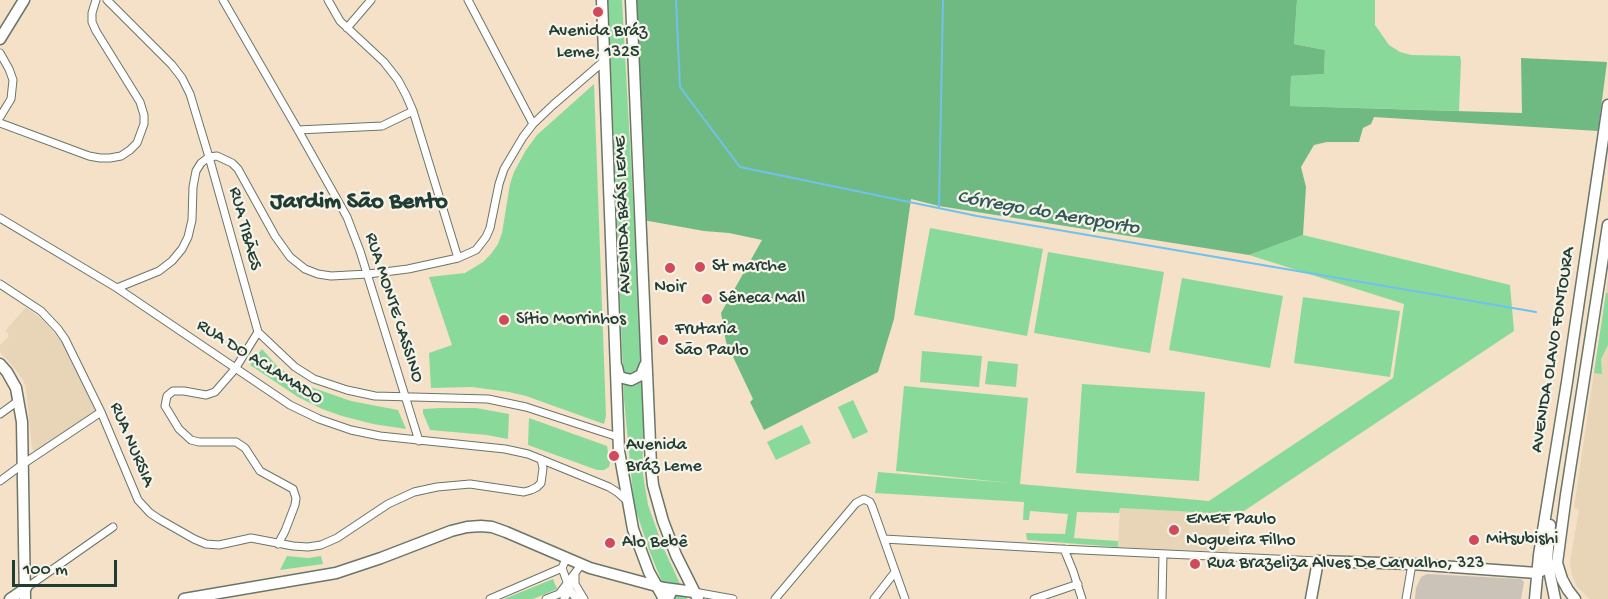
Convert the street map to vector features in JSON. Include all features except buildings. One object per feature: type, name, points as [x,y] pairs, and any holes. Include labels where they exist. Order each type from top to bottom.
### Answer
[{"type":"main road","points":[[0,39],[24,0]]},
{"type":"main road","name":"AVENIDA BRÁS LEME","points":[[602,0],[618,437],[622,475],[633,529],[656,586]]},
{"type":"main road","name":"AVENIDA BRÁS LEME","points":[[631,0],[653,485],[676,555],[696,596]]},
{"type":"main road","name":"AVENIDA OLAVO FONTOURA","points":[[1535,599],[1537,573],[1608,105]]},
{"type":"main road","name":"AVENIDA OLAVO FONTOURA","points":[[1553,565],[1608,225]]},
{"type":"main road","points":[[1587,245],[1605,247]]},
{"type":"main road","points":[[1584,263],[1586,277],[1576,355],[1581,357],[1589,348]]},
{"type":"main road","points":[[0,363],[16,388],[22,422],[25,594],[10,599]]},
{"type":"main road","points":[[615,364],[619,376],[631,380],[641,375],[646,363]]},
{"type":"main road","points":[[1567,382],[1576,376],[1580,378],[1583,385]]},
{"type":"main road","points":[[1552,472],[1554,486],[1548,551],[1563,596]]},
{"type":"main road","points":[[184,599],[336,573],[451,531],[468,527],[492,527],[506,532],[578,570],[656,586],[668,596],[696,596]]},
{"type":"main road","points":[[1311,599],[1318,561],[1412,564],[1537,573],[1553,565]]},
{"type":"main road","points":[[1537,573],[1563,596]]},
{"type":"street","points":[[0,123],[100,158],[121,156],[137,143],[144,124],[144,115],[140,102],[92,22],[96,0]]},
{"type":"street","name":"RUA TIBÃES","points":[[107,0],[172,65],[190,94],[258,332]]},
{"type":"street","name":"RUA MONTE CASSINO","points":[[221,0],[298,130],[346,217],[368,274],[419,441]]},
{"type":"street","points":[[328,0],[347,28],[384,62],[398,80],[413,111],[458,258]]},
{"type":"street","points":[[347,28],[370,0]]},
{"type":"street","points":[[468,0],[533,124]]},
{"type":"street","points":[[0,53],[13,80],[11,99],[0,117]]},
{"type":"street","points":[[117,288],[159,271],[182,249],[192,220],[194,179],[201,163],[209,157],[217,156],[225,158],[238,169],[275,236],[290,257],[304,269],[331,276],[368,274],[408,269],[458,258],[476,250],[490,228],[499,184],[513,151],[533,124],[604,61]]},
{"type":"street","points":[[298,130],[382,126],[413,111]]},
{"type":"street","name":"RUA DO ACLAMADO","points":[[0,218],[117,288],[290,405],[319,419],[351,430],[380,436],[505,449],[528,454],[609,486],[627,502]]},
{"type":"street","name":"RUA NURSIA","points":[[0,284],[40,311],[58,329],[72,350],[138,500],[150,513],[206,544],[219,545],[251,538],[278,544],[308,547],[321,545],[337,538],[382,507],[414,492],[470,484],[524,492],[531,490],[541,483],[543,468],[541,459]]},
{"type":"street","points":[[278,544],[295,505],[296,498],[292,489],[260,471],[245,448],[236,442],[191,440],[179,429],[165,406],[167,396],[173,391],[211,394],[235,369],[258,332],[295,367],[314,379],[347,390],[375,396],[488,399],[526,407],[618,437]]},
{"type":"street","points":[[0,414],[18,401]]},
{"type":"street","points":[[0,481],[101,412]]},
{"type":"street","points":[[775,599],[856,503],[864,499],[870,501],[905,599]]},
{"type":"street","points":[[25,594],[113,527]]},
{"type":"street","points":[[884,539],[1318,561]]},
{"type":"street","points":[[1064,549],[1082,599]]},
{"type":"street","points":[[1162,599],[1163,554]]},
{"type":"street","points":[[490,599],[564,564],[568,586],[576,599]]},
{"type":"street","points":[[1406,599],[1412,564]]},
{"type":"street","points":[[564,599],[568,586],[578,570]]},
{"type":"street","points":[[578,570],[577,587],[584,599]]},
{"type":"street","points":[[874,599],[895,572]]},
{"type":"street","points":[[1034,599],[1078,584]]},
{"type":"street","points":[[546,599],[559,594],[568,586]]},
{"type":"street","points":[[696,596],[732,599]]},
{"type":"shaded area","points":[[1608,278],[1608,599],[1590,599],[1577,587],[1570,562],[1579,510],[1574,508]]},
{"type":"shaded area","points":[[26,307],[45,322],[60,340],[96,410],[35,452],[32,448],[26,388],[23,380],[0,352],[0,345],[9,336],[6,330]]},
{"type":"shaded area","name":"EMEF Paulo Nogueira Filho","points":[[1120,508],[1230,514],[1228,552],[1118,547]]},
{"type":"shaded area","points":[[1427,574],[1521,579],[1524,582],[1521,599],[1415,599],[1416,588],[1421,577]]},
{"type":"green space","points":[[608,0],[622,0],[639,307],[644,432],[642,468],[648,505],[663,547],[687,599],[669,599],[634,505],[624,399]]},
{"type":"green space","points":[[635,0],[1297,0],[1294,44],[1325,50],[1324,74],[1291,76],[1290,106],[1522,113],[1521,58],[1607,62],[1598,131],[1374,117],[1371,124],[1363,128],[1359,142],[1327,142],[1314,145],[1301,167],[1306,187],[1303,235],[1249,255],[939,206],[911,199],[894,319],[878,372],[764,430],[750,402],[753,399],[726,342],[721,313],[762,240],[643,220]]},
{"type":"green space","points":[[1297,0],[1375,0],[1375,25],[1389,45],[1400,52],[1411,55],[1460,56],[1459,111],[1290,106],[1291,76],[1324,74],[1325,50],[1294,44]]},
{"type":"green space","points":[[594,84],[606,416],[604,424],[509,392],[472,387],[431,388],[429,353],[452,345],[429,277],[465,273],[491,254],[502,233],[514,172],[526,150],[537,135]]},
{"type":"green space","points":[[930,228],[1043,249],[1027,336],[914,315]]},
{"type":"green space","points":[[1303,235],[1510,285],[1514,331],[1244,511],[1233,511],[1230,514],[1120,508],[1119,513],[1077,512],[1074,538],[1118,541],[1118,547],[1027,540],[1026,533],[1065,534],[1068,514],[1030,511],[1029,520],[1023,520],[1024,502],[875,493],[878,472],[1010,483],[896,471],[904,386],[1028,398],[1020,484],[1209,501],[1393,378],[1404,304],[1249,255]]},
{"type":"green space","points":[[1048,252],[1164,272],[1150,353],[1034,333]]},
{"type":"green space","points":[[1182,278],[1283,296],[1270,368],[1169,350]]},
{"type":"green space","points":[[1606,293],[1608,293],[1608,345],[1601,359],[1602,374],[1594,373]]},
{"type":"green space","points":[[1303,297],[1400,311],[1390,377],[1294,363]]},
{"type":"green space","points":[[262,349],[278,367],[305,385],[351,401],[398,410],[406,429],[342,416],[298,397],[250,365]]},
{"type":"green space","points":[[922,351],[982,356],[979,387],[920,382]]},
{"type":"green space","points":[[988,361],[1018,364],[1016,387],[985,384]]},
{"type":"green space","points":[[1082,384],[1205,392],[1199,481],[1076,473]]},
{"type":"green space","points":[[853,400],[868,432],[853,439],[838,407]]},
{"type":"green space","points":[[476,408],[509,414],[508,439],[430,430],[423,409]]},
{"type":"green space","points":[[529,418],[607,446],[609,467],[597,470],[528,445]]},
{"type":"green space","points":[[802,425],[811,443],[776,460],[767,442]]},
{"type":"green space","points":[[287,556],[308,558],[321,556],[323,564],[280,570]]},
{"type":"green space","points":[[553,579],[557,589],[533,599],[504,599]]},
{"type":"waterway","name":"Córrego do Aeroporto","points":[[676,0],[680,87],[740,167],[977,216],[1536,312]]},
{"type":"waterway","points":[[939,207],[943,0]]},
{"type":"place","name":"Avenida Bráz Leme, 1325","points":[[598,12]]},
{"type":"place","name":"St marche","points":[[700,267]]},
{"type":"place","name":"Noir","points":[[670,268]]},
{"type":"place","name":"Sêneca Mall","points":[[707,299]]},
{"type":"place","name":"Sítio Morrinhos","points":[[504,320]]},
{"type":"place","name":"Frutaria São Paulo","points":[[663,340]]},
{"type":"place","name":"Avenida Bráz Leme","points":[[614,456]]},
{"type":"place","name":"EMEF Paulo Nogueira Filho","points":[[1174,530]]},
{"type":"place","name":"Mitsubishi","points":[[1474,540]]},
{"type":"place","name":"Alo Bebê","points":[[610,543]]},
{"type":"place","name":"Rua Brazeliza Alves De Carvalho, 323","points":[[1195,564]]},
{"type":"district","name":"Jardim São Bento","points":[[359,203]]}]
